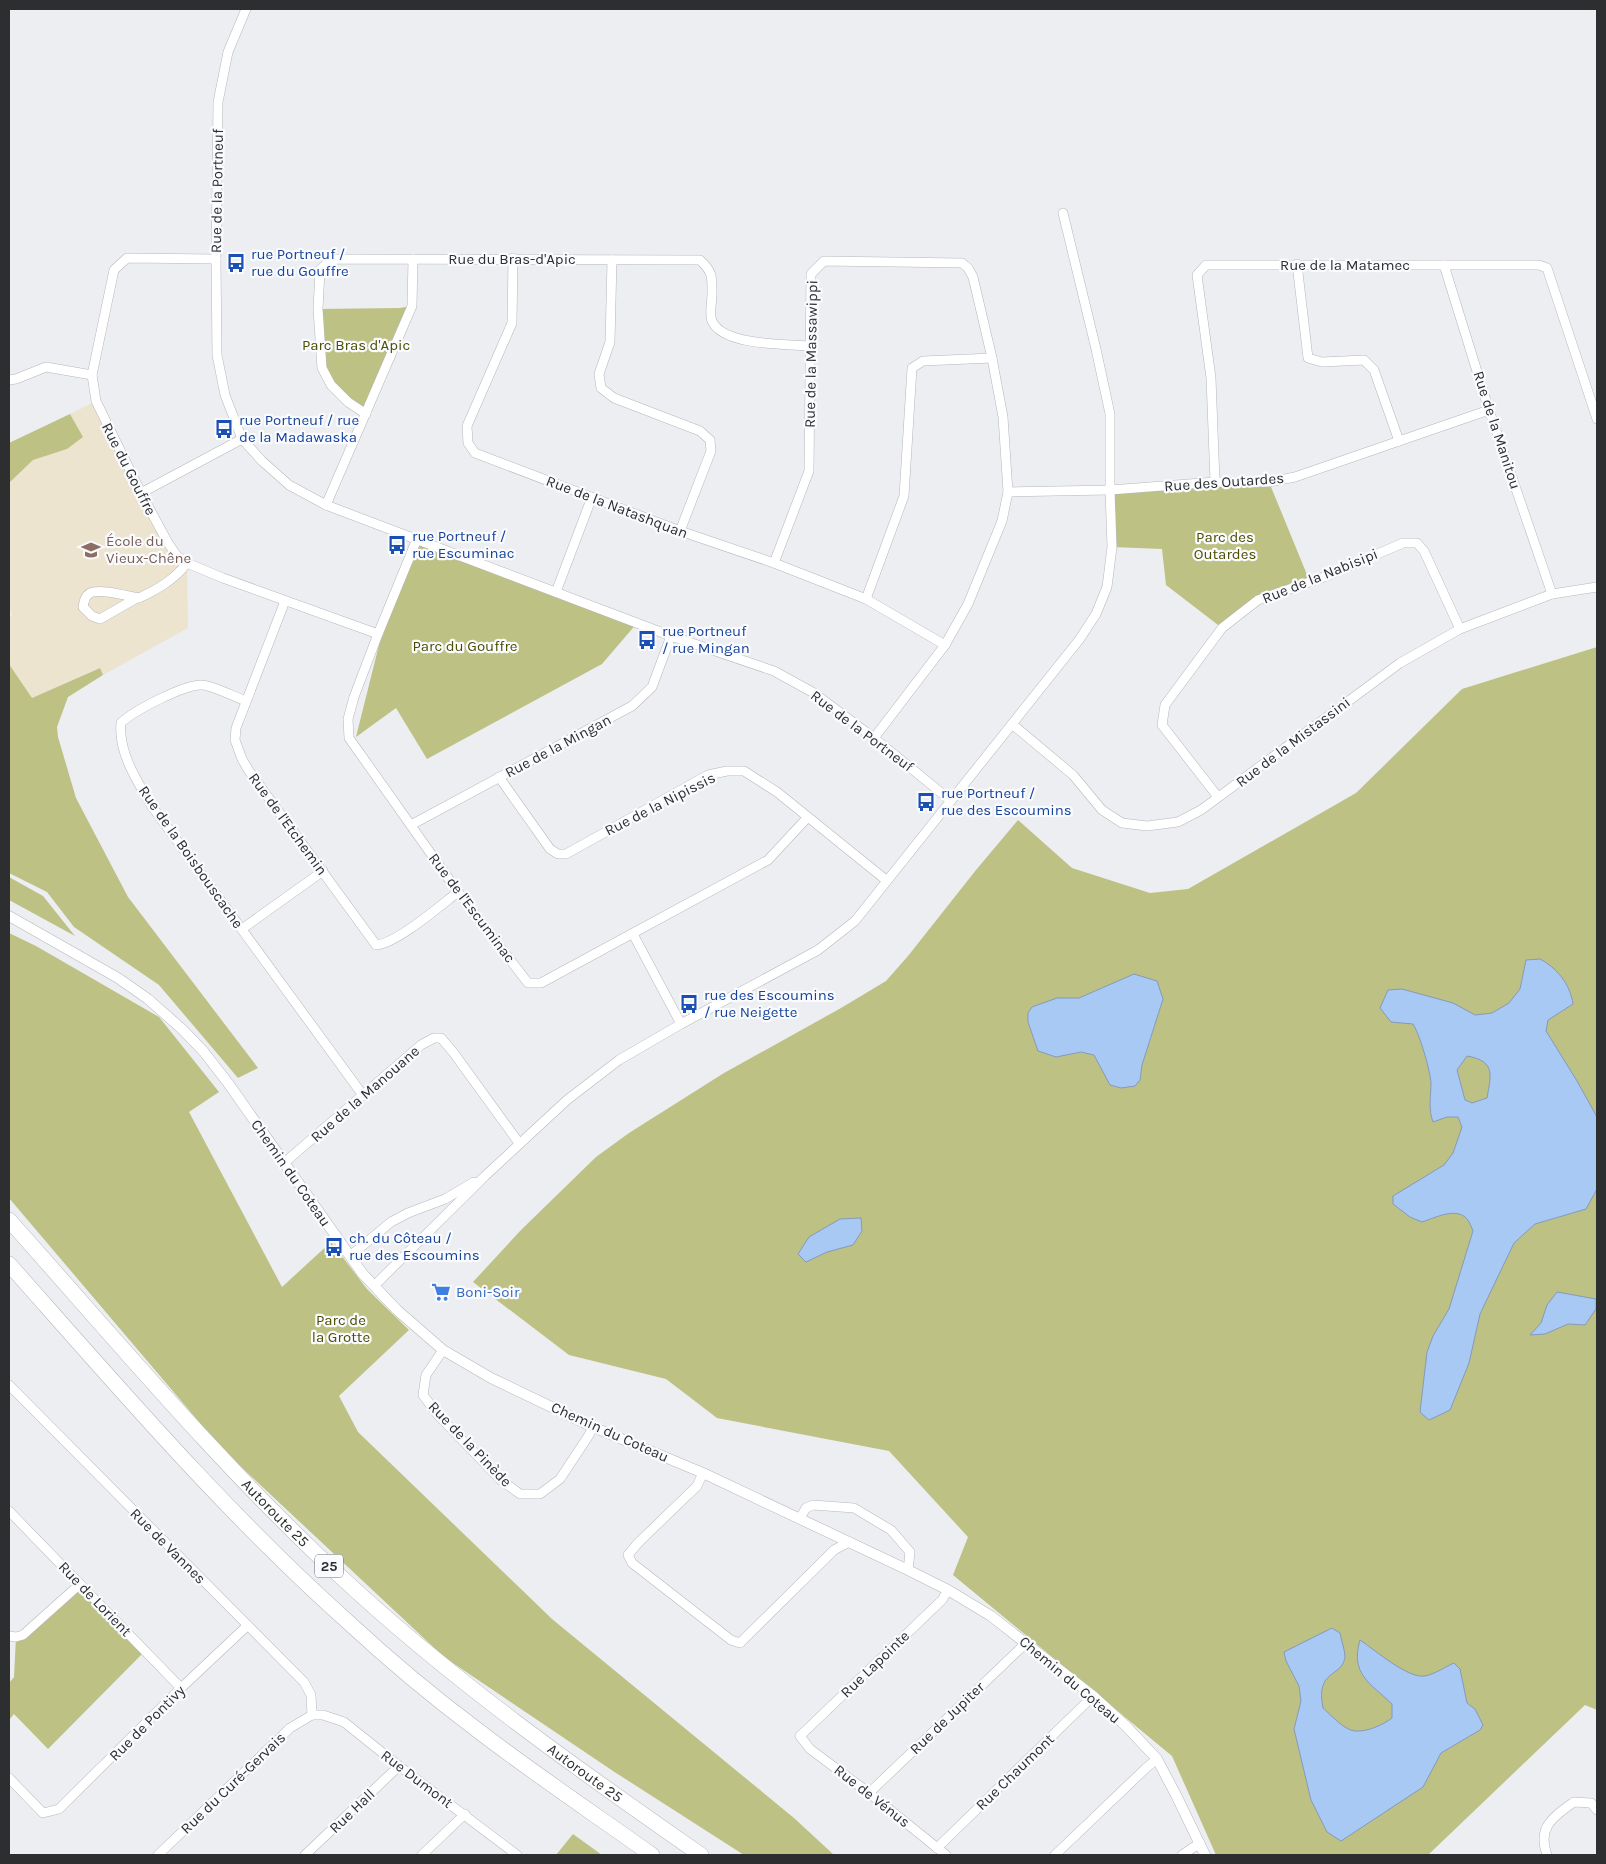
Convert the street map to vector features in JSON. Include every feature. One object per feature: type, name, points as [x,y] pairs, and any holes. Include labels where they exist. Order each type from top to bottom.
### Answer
[{"type":"highway","name":"Autoroute 25","points":[[9,1220],[167,1398],[241,1478],[342,1578],[420,1647],[487,1701],[582,1772],[701,1855]]},
{"type":"highway","name":"Autoroute 25","points":[[9,1264],[207,1485],[313,1590],[404,1671],[462,1719],[650,1855]]},
{"type":"street","name":"Rue de la Portneuf","points":[[246,9],[228,52],[218,102],[216,258],[217,355],[225,395],[242,439],[262,461],[289,484],[326,505],[671,636],[774,671],[814,692],[950,800]]},
{"type":"street","points":[[374,1286],[519,1143],[567,1100],[619,1060],[681,1024],[818,950],[855,921],[1079,640],[1096,614],[1107,587],[1112,547],[1110,414],[1064,213]]},
{"type":"street","name":"Rue du Gouffre","points":[[216,258],[127,258],[114,270],[92,375],[96,402],[141,493],[177,556],[188,564],[378,634]]},
{"type":"street","name":"Rue de la Natashquan","points":[[514,258],[512,323],[468,426],[468,443],[475,453],[680,531],[774,563],[866,600],[945,645]]},
{"type":"street","name":"Rue du Bras-d'Apic","points":[[366,414],[348,402],[331,385],[322,368],[318,310],[320,270],[328,262],[337,259],[700,260],[708,267],[712,276],[712,320],[717,328],[725,334],[751,341],[810,346]]},
{"type":"street","points":[[326,505],[412,306],[413,259]]},
{"type":"street","points":[[612,260],[610,342],[599,374],[601,388],[614,398],[700,431],[710,440],[711,451],[680,531]]},
{"type":"street","name":"Rue de la Massawippi","points":[[774,563],[809,471],[811,274],[824,261],[962,263],[968,268],[973,277],[992,358],[1003,417],[1008,492],[1002,521],[968,604],[945,645],[874,738]]},
{"type":"street","points":[[1297,264],[1308,358],[1322,362],[1364,360],[1374,370],[1399,441]]},
{"type":"street","name":"Rue de la Matamec","points":[[1216,482],[1211,378],[1197,275],[1206,265],[1539,265],[1548,268],[1597,419]]},
{"type":"street","name":"Rue de la Manitou","points":[[1444,265],[1490,410],[1552,594]]},
{"type":"street","points":[[866,600],[904,496],[912,368],[922,361],[992,358]]},
{"type":"street","points":[[9,380],[46,367],[92,375]]},
{"type":"street","name":"Rue des Outardes","points":[[1008,492],[1110,490],[1216,482],[1269,482],[1295,477],[1490,410]]},
{"type":"street","points":[[141,493],[242,439]]},
{"type":"street","points":[[556,592],[592,497]]},
{"type":"street","name":"Rue de l'Escuminac","points":[[417,539],[378,634],[348,720],[349,738],[458,892],[528,984],[541,983],[768,860],[807,818]]},
{"type":"street","name":"Rue de la Nabisipi","points":[[1218,797],[1162,725],[1165,705],[1222,628],[1258,600],[1324,577],[1403,543],[1416,543],[1424,551],[1460,629]]},
{"type":"street","points":[[139,598],[98,591],[90,593],[85,598],[83,607],[92,616],[100,619],[166,585],[188,564]]},
{"type":"street","name":"Rue de la Mistassini","points":[[1012,724],[1074,775],[1102,810],[1122,823],[1147,826],[1178,822],[1201,810],[1400,663],[1460,629],[1552,594],[1597,587]]},
{"type":"street","name":"Rue de l'Etchemin","points":[[285,601],[236,728],[236,740],[242,759],[376,945],[381,945],[402,933],[458,892]]},
{"type":"street","name":"Rue de la Mingan","points":[[411,825],[632,706],[652,687],[671,636]]},
{"type":"street","name":"Rue de la Boisbouscache","points":[[246,701],[208,685],[192,686],[128,716],[121,723],[120,734],[135,777],[151,805],[362,1094]]},
{"type":"street","name":"Rue de la Nipissis","points":[[499,777],[550,849],[558,854],[566,854],[708,775],[727,771],[744,771],[776,792],[886,880]]},
{"type":"street","points":[[242,929],[323,871]]},
{"type":"street","name":"Chemin du Coteau","points":[[9,916],[105,970],[141,994],[171,1019],[213,1064],[350,1256],[374,1286],[405,1317],[444,1350],[491,1378],[593,1426],[703,1473],[908,1570],[948,1590],[991,1616],[1094,1696],[1126,1726],[1157,1760],[1205,1855]]},
{"type":"street","points":[[633,934],[681,1024]]},
{"type":"street","name":"Rue de la Manouane","points":[[284,1163],[362,1094],[421,1045],[434,1038],[441,1038],[453,1052],[519,1143]]},
{"type":"street","points":[[350,1256],[391,1222],[408,1212],[445,1199],[485,1176]]},
{"type":"street","name":"Rue de la Pinède","points":[[444,1350],[426,1374],[423,1395],[438,1415],[501,1480],[520,1494],[540,1494],[560,1480],[589,1436],[593,1426]]},
{"type":"street","name":"Rue de Vannes","points":[[9,1385],[304,1682],[311,1695],[312,1715]]},
{"type":"street","points":[[703,1473],[697,1486],[628,1555],[632,1563],[732,1640],[740,1643],[834,1550],[849,1542]]},
{"type":"street","points":[[800,1518],[806,1508],[813,1505],[854,1508],[891,1530],[910,1552],[908,1570]]},
{"type":"street","name":"Rue de Lorient","points":[[9,1511],[182,1688]]},
{"type":"street","points":[[9,1636],[23,1635],[80,1584]]},
{"type":"street","name":"Rue Lapointe","points":[[800,1736],[942,1600],[948,1590]]},
{"type":"street","name":"Rue de Pontivy","points":[[9,1778],[43,1813],[60,1809],[247,1626]]},
{"type":"street","name":"Rue de Jupiter","points":[[869,1793],[1026,1643]]},
{"type":"street","name":"Rue Chaumont","points":[[937,1848],[1094,1696]]},
{"type":"street","name":"Rue Dumont","points":[[312,1715],[323,1715],[344,1722],[517,1855]]},
{"type":"street","name":"Rue du Curé-Gervais","points":[[158,1855],[290,1728],[312,1715]]},
{"type":"street","name":"Rue de Vénus","points":[[800,1736],[810,1749],[869,1793],[946,1855]]},
{"type":"street","points":[[1055,1855],[1146,1768],[1157,1760]]},
{"type":"street","name":"Rue Hall","points":[[305,1855],[399,1766]]},
{"type":"street","points":[[1547,1855],[1543,1835],[1553,1817],[1574,1802],[1591,1803],[1597,1810]]},
{"type":"street","points":[[422,1855],[465,1814]]},
{"type":"street","points":[[1182,1855],[1200,1843]]},
{"type":"shaded area","name":"École du Vieux-Chêne","points":[[96,401],[168,543],[187,563],[188,628],[103,675],[99,668],[32,698],[9,664],[9,619],[12,614],[9,608],[9,483],[33,460],[67,449],[83,437],[70,414]]},
{"type":"green space","name":"Parc Bras d'Apic","points":[[412,306],[366,414],[348,402],[322,368],[318,309],[400,308]]},
{"type":"green space","points":[[70,414],[83,437],[67,449],[33,460],[9,483],[9,443]]},
{"type":"green space","name":"Parc des Outardes","points":[[1269,482],[1310,582],[1258,600],[1222,628],[1166,585],[1162,549],[1112,547],[1110,490]]},
{"type":"green space","name":"Parc du Gouffre","points":[[418,543],[638,622],[602,664],[427,759],[396,708],[356,737],[381,637]]},
{"type":"green space","points":[[1597,647],[1597,1710],[1585,1705],[1428,1855],[1216,1855],[1172,1756],[953,1575],[968,1537],[889,1451],[717,1418],[666,1379],[569,1355],[473,1282],[521,1230],[596,1157],[629,1133],[724,1073],[886,981],[1018,820],[1072,868],[1150,893],[1188,889],[1356,793],[1462,689]]},
{"type":"green space","points":[[9,664],[32,698],[100,668],[103,675],[68,697],[57,727],[58,737],[76,798],[128,897],[258,1068],[238,1078],[159,985],[74,927],[47,892],[9,873]]},
{"type":"green space","points":[[9,877],[43,896],[75,936],[9,900]]},
{"type":"green space","name":"Parc de la Grotte","points":[[9,933],[36,946],[159,1017],[219,1092],[189,1112],[282,1287],[331,1242],[367,1289],[409,1330],[339,1396],[358,1432],[552,1619],[794,1818],[834,1855],[744,1855],[613,1771],[444,1657],[222,1449],[9,1198]]},
{"type":"green space","points":[[80,1584],[145,1651],[48,1749],[14,1714],[9,1720],[9,1683],[14,1677],[16,1637]]},
{"type":"green space","points":[[573,1834],[602,1855],[556,1855]]},
{"type":"water","points":[[1540,959],[1552,967],[1562,977],[1569,990],[1573,1004],[1548,1020],[1546,1031],[1597,1117],[1597,1189],[1586,1209],[1535,1224],[1514,1243],[1480,1314],[1469,1363],[1450,1410],[1429,1420],[1420,1412],[1427,1352],[1433,1336],[1449,1309],[1473,1231],[1468,1220],[1460,1214],[1444,1215],[1422,1222],[1410,1217],[1393,1204],[1393,1196],[1444,1165],[1453,1153],[1462,1127],[1458,1117],[1447,1117],[1433,1122],[1430,1107],[1430,1077],[1416,1029],[1413,1024],[1391,1022],[1380,1008],[1388,990],[1402,989],[1453,1003],[1475,1015],[1492,1013],[1509,1003],[1520,989],[1526,960]],"holes":[[[1467,1056],[1476,1058],[1487,1065],[1490,1082],[1487,1098],[1472,1103],[1465,1100],[1457,1070]]]},
{"type":"water","points":[[1134,974],[1157,981],[1163,999],[1142,1065],[1140,1080],[1135,1086],[1121,1088],[1110,1085],[1094,1055],[1081,1052],[1056,1057],[1038,1051],[1028,1022],[1028,1013],[1032,1007],[1057,998],[1079,998]]},
{"type":"water","points":[[861,1218],[862,1231],[853,1245],[827,1252],[806,1262],[798,1254],[809,1237],[840,1219]]},
{"type":"water","points":[[1557,1292],[1596,1299],[1596,1309],[1585,1325],[1568,1324],[1545,1334],[1530,1335],[1541,1323],[1547,1305]]},
{"type":"water","points":[[1332,1628],[1340,1633],[1345,1657],[1343,1664],[1326,1680],[1322,1695],[1323,1708],[1346,1728],[1355,1731],[1370,1729],[1392,1718],[1392,1704],[1364,1677],[1360,1670],[1358,1652],[1360,1640],[1401,1669],[1418,1676],[1429,1675],[1454,1663],[1460,1669],[1467,1703],[1475,1709],[1483,1725],[1480,1730],[1441,1753],[1423,1787],[1341,1841],[1327,1832],[1311,1800],[1294,1729],[1301,1701],[1299,1686],[1286,1661],[1284,1652]]},
{"type":"place","name":"rue Portneuf / rue du Gouffre","points":[[236,263]]},
{"type":"place","name":"rue Portneuf / rue de la Madawaska","points":[[224,429]]},
{"type":"place","name":"rue Portneuf / rue Escuminac","points":[[397,545]]},
{"type":"place","name":"École du Vieux-Chêne","points":[[91,550]]},
{"type":"place","name":"rue Portneuf / rue Mingan","points":[[647,640]]},
{"type":"place","name":"rue Portneuf / rue des Escoumins","points":[[926,802]]},
{"type":"place","name":"rue des Escoumins / rue Neigette","points":[[689,1004]]},
{"type":"place","name":"ch. du Côteau / rue des Escoumins","points":[[334,1247]]},
{"type":"place","name":"Boni-Soir","points":[[441,1292]]}]
